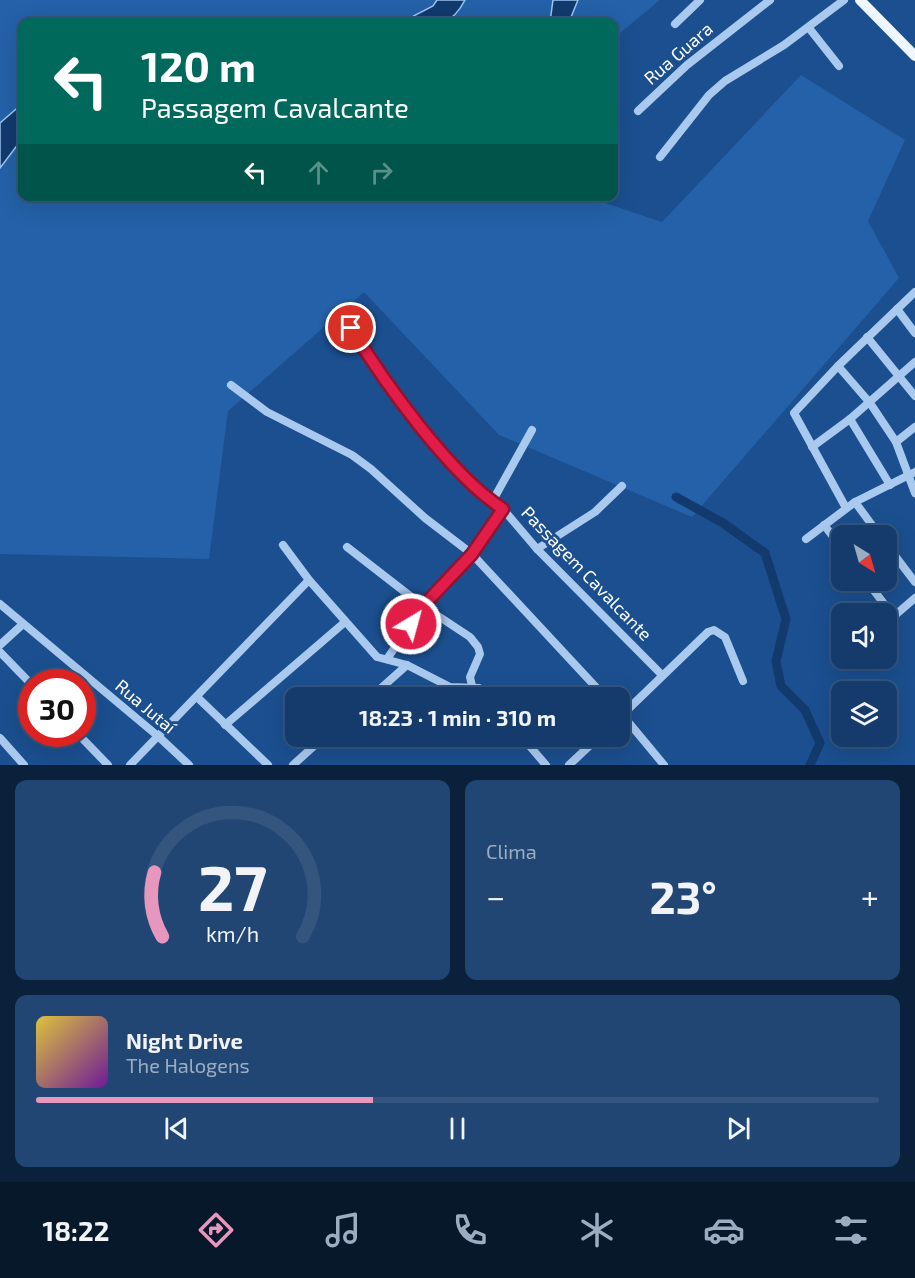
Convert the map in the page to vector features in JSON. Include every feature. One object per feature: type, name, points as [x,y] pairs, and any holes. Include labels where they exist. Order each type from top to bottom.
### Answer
[{"type":"main road","points":[[861,0],[915,56]]},
{"type":"street","points":[[675,24],[700,0]]},
{"type":"street","name":"Rua Guara","points":[[638,111],[687,65],[770,0]]},
{"type":"street","points":[[660,157],[709,95],[725,81],[810,28],[844,0]]},
{"type":"street","points":[[810,28],[839,66]]},
{"type":"street","points":[[846,508],[794,413],[867,337],[915,292]]},
{"type":"street","points":[[897,309],[915,333]]},
{"type":"street","name":"Passagem Cavalcante","points":[[351,328],[395,392],[456,469],[503,509],[537,549],[662,675]]},
{"type":"street","points":[[867,337],[915,396]]},
{"type":"street","points":[[812,447],[870,403],[915,362]]},
{"type":"street","points":[[838,366],[870,403],[896,442],[911,474],[915,493]]},
{"type":"street","points":[[231,385],[267,412],[352,455],[472,554],[596,687]]},
{"type":"street","points":[[850,419],[890,485]]},
{"type":"street","points":[[896,442],[915,427]]},
{"type":"street","points":[[492,502],[532,430]]},
{"type":"street","points":[[806,539],[855,502],[911,474]]},
{"type":"street","points":[[537,549],[595,512],[622,486]]},
{"type":"street","points":[[855,502],[872,525]]},
{"type":"street","points":[[387,659],[423,606],[472,554],[503,509]]},
{"type":"street","points":[[824,525],[831,534]]},
{"type":"street","points":[[284,545],[309,580],[377,657],[407,665],[450,687],[476,687]]},
{"type":"street","points":[[347,547],[423,606],[470,638],[478,647],[480,654],[470,676],[472,686]]},
{"type":"street","points":[[897,558],[915,582]]},
{"type":"street","points":[[130,765],[309,580]]},
{"type":"street","points":[[897,614],[915,598]]},
{"type":"street","name":"Rua Jutaí","points":[[0,604],[159,737],[189,765]]},
{"type":"street","points":[[225,725],[345,622]]},
{"type":"street","points":[[0,645],[23,624]]},
{"type":"street","points":[[630,705],[708,632],[714,630],[725,637],[743,681]]},
{"type":"street","points":[[0,652],[18,671]]},
{"type":"street","points":[[382,687],[407,665]]},
{"type":"street","points":[[197,697],[268,765]]},
{"type":"street","points":[[630,726],[664,765]]},
{"type":"street","points":[[0,738],[24,765]]},
{"type":"street","points":[[91,747],[108,765]]},
{"type":"street","points":[[292,765],[312,747]]},
{"type":"street","points":[[530,747],[546,765]]},
{"type":"street","points":[[569,765],[588,747]]},
{"type":"shaded area","points":[[0,0],[660,0],[618,35],[618,18],[18,18],[18,201],[599,201],[662,222],[801,75],[905,140],[868,221],[899,278],[692,517],[499,435],[364,292],[228,411],[209,559],[0,554]]},
{"type":"shaded area","points":[[437,0],[465,0],[451,18],[410,18],[433,6]]},
{"type":"shaded area","points":[[553,0],[578,0],[571,18],[551,18]]},
{"type":"shaded area","points":[[18,107],[18,144],[0,168],[0,123]]},
{"type":"waterway","points":[[676,497],[723,523],[765,553],[786,619],[776,661],[781,686],[805,710],[820,743],[810,765]]},
{"type":"route","points":[[351,328],[395,392],[456,469],[503,509],[472,554],[423,606],[411,624]]}]
